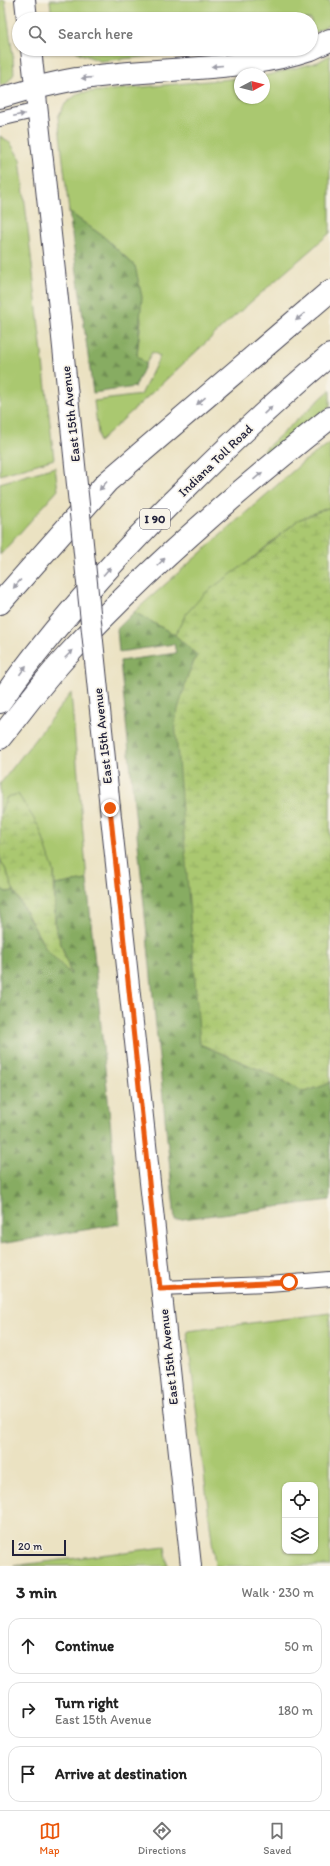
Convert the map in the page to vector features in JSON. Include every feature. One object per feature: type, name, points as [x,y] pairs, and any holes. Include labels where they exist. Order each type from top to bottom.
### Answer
[{"type":"highway","points":[[318,45],[330,40]]},
{"type":"highway","points":[[35,88],[78,79],[224,66],[271,60],[285,56]]},
{"type":"highway","points":[[0,603],[107,482],[330,291]]},
{"type":"highway","name":"Indiana Toll Road","points":[[0,702],[26,666],[131,542],[220,454],[299,381],[330,355]]},
{"type":"highway","points":[[0,738],[64,658],[177,545],[264,470],[330,418]]},
{"type":"street","points":[[25,0],[26,12]]},
{"type":"street","name":"East 15th Avenue","points":[[32,56],[160,1288],[191,1566]]},
{"type":"street","points":[[0,98],[35,88]]},
{"type":"street","points":[[0,119],[38,110]]},
{"type":"street","points":[[160,1288],[330,1279]]},
{"type":"green space","points":[[0,0],[5,0],[14,74],[6,84],[0,85]]},
{"type":"green space","points":[[50,0],[330,0],[330,24],[318,31],[318,12],[51,12]]},
{"type":"green space","points":[[330,55],[330,233],[228,322],[99,442],[94,401],[141,395],[160,356],[152,352],[146,364],[137,355],[141,321],[135,266],[104,237],[69,212],[58,117],[65,104],[79,93],[234,79],[234,104],[270,104],[270,74],[318,62]]},
{"type":"green space","points":[[87,56],[153,56],[100,61]]},
{"type":"green space","points":[[0,136],[10,142],[20,159],[54,459],[0,475]]},
{"type":"green space","points":[[69,212],[104,237],[135,266],[142,297],[137,355],[146,364],[135,387],[93,393]]},
{"type":"green space","points":[[330,390],[330,406],[267,454],[264,450]]},
{"type":"green space","points":[[330,443],[330,507],[298,520],[186,614],[175,635],[134,612],[303,462]]},
{"type":"green space","points":[[55,467],[58,490],[0,555],[0,483]]},
{"type":"green space","points":[[330,507],[330,1081],[328,1084],[304,1092],[272,1075],[200,1044],[175,720],[188,675],[197,655],[175,635],[186,614],[205,593],[255,557],[298,520]]},
{"type":"green space","points":[[134,612],[175,635],[197,655],[188,675],[200,1044],[272,1075],[304,1092],[328,1084],[330,1081],[330,1200],[175,1220],[120,661],[176,653],[174,644],[119,652],[117,629]]},
{"type":"green space","points":[[71,693],[87,880],[55,885],[54,871],[7,797],[0,814],[0,784]]},
{"type":"green space","points":[[18,794],[39,827],[54,871],[55,926],[71,975],[46,949],[11,885],[7,872],[0,859],[0,814],[7,797]]},
{"type":"green space","points":[[0,859],[7,872],[14,891],[6,892],[0,888]]},
{"type":"green space","points":[[87,880],[120,1224],[0,1244],[0,888],[6,892],[14,891],[46,949],[71,974],[55,926],[55,885]]},
{"type":"green space","points":[[330,1313],[330,1566],[215,1566],[187,1331]]},
{"type":"green space","points":[[165,1547],[168,1566],[13,1566]]},
{"type":"route","points":[[110,808],[160,1288],[289,1282]]}]
